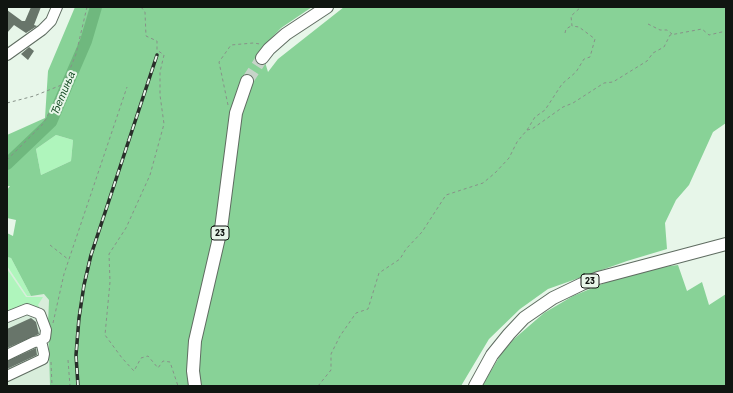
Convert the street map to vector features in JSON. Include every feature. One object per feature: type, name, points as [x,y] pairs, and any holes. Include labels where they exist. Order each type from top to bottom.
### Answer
[{"type":"main road","points":[[262,58],[273,46],[294,28],[327,7]]},
{"type":"main road","name":"23","points":[[195,386],[193,371],[195,341],[221,228],[235,119],[247,80]]},
{"type":"main road","name":"23","points":[[475,386],[492,355],[509,334],[524,318],[553,298],[598,278],[726,244]]},
{"type":"street","points":[[7,55],[42,30],[51,21],[57,7]]},
{"type":"street","points":[[7,317],[27,309],[40,314],[46,330],[45,338],[39,342],[34,342],[7,355]]},
{"type":"street","points":[[7,376],[43,359],[44,354],[42,345],[39,342]]},
{"type":"path","points":[[7,160],[43,124],[64,84],[76,54],[86,7]]},
{"type":"path","points":[[141,7],[145,12],[146,36],[156,41],[157,50],[164,55],[160,72],[160,96],[164,124],[150,175],[126,228],[109,254],[110,282],[105,335],[134,371],[141,358],[148,356],[158,368],[164,361],[170,362],[178,386]]},
{"type":"path","points":[[572,26],[571,16],[581,7]]},
{"type":"path","points":[[648,24],[660,30],[667,30],[672,34]]},
{"type":"path","points":[[318,386],[331,370],[331,354],[340,336],[356,313],[368,309],[379,273],[400,259],[406,249],[422,232],[446,195],[483,183],[509,158],[517,142],[535,117],[545,110],[562,84],[576,72],[584,59],[590,57],[593,51],[595,39],[580,27],[572,26],[566,29],[565,33]]},
{"type":"path","points":[[527,130],[532,129],[563,107],[573,103],[604,82],[613,82],[647,61],[664,47],[672,34],[702,29],[709,35],[726,32]]},
{"type":"path","points":[[235,119],[226,103],[219,62],[231,45],[253,42],[273,46]]},
{"type":"path","points":[[7,103],[34,96],[64,84]]},
{"type":"path","points":[[53,323],[69,260],[128,87]]},
{"type":"path","points":[[50,245],[69,260]]},
{"type":"path","points":[[51,358],[52,386]]},
{"type":"path","points":[[68,360],[70,386]]},
{"type":"shaded area","points":[[7,266],[27,296],[44,293],[49,300],[48,322],[50,386],[7,386]]},
{"type":"green space","points":[[75,7],[312,7],[281,28],[261,49],[268,72],[278,59],[344,7],[726,7],[726,123],[713,132],[689,185],[676,200],[665,223],[667,249],[627,261],[548,289],[520,309],[489,339],[461,386],[50,386],[48,322],[49,300],[44,294],[31,296],[11,258],[7,257],[7,233],[13,236],[16,220],[7,218],[7,190],[10,186],[7,186],[7,135],[45,118],[48,71]],"holes":[[[56,135],[73,140],[71,161],[41,175],[36,149]]]},
{"type":"green space","points":[[56,135],[73,140],[71,161],[41,175],[36,149]]},
{"type":"green space","points":[[7,257],[11,258],[31,296],[27,296],[7,266]]},
{"type":"green space","points":[[678,265],[687,291],[702,282],[709,305],[726,294],[726,386],[482,386],[501,354],[514,339],[544,313],[573,296],[607,282],[654,268]]},
{"type":"green space","points":[[7,269],[26,297],[43,297],[38,305],[44,315],[37,309],[7,315]]},
{"type":"building","points":[[31,7],[41,7],[34,25],[37,26],[26,33],[14,25],[7,33],[7,10],[22,21],[25,21]]},
{"type":"building","points":[[29,47],[34,51],[28,60],[21,54]]},
{"type":"building","points":[[31,318],[36,322],[39,334],[7,348],[7,329]]},
{"type":"building","points":[[36,348],[37,355],[7,369],[7,361]]},
{"type":"waterway","name":"Ђетиња","points":[[7,164],[51,122],[86,41],[96,7]]},
{"type":"tunnel","points":[[247,81],[262,58]]},
{"type":"railway","points":[[78,386],[76,355],[79,318],[84,285],[91,255],[157,55]]}]
